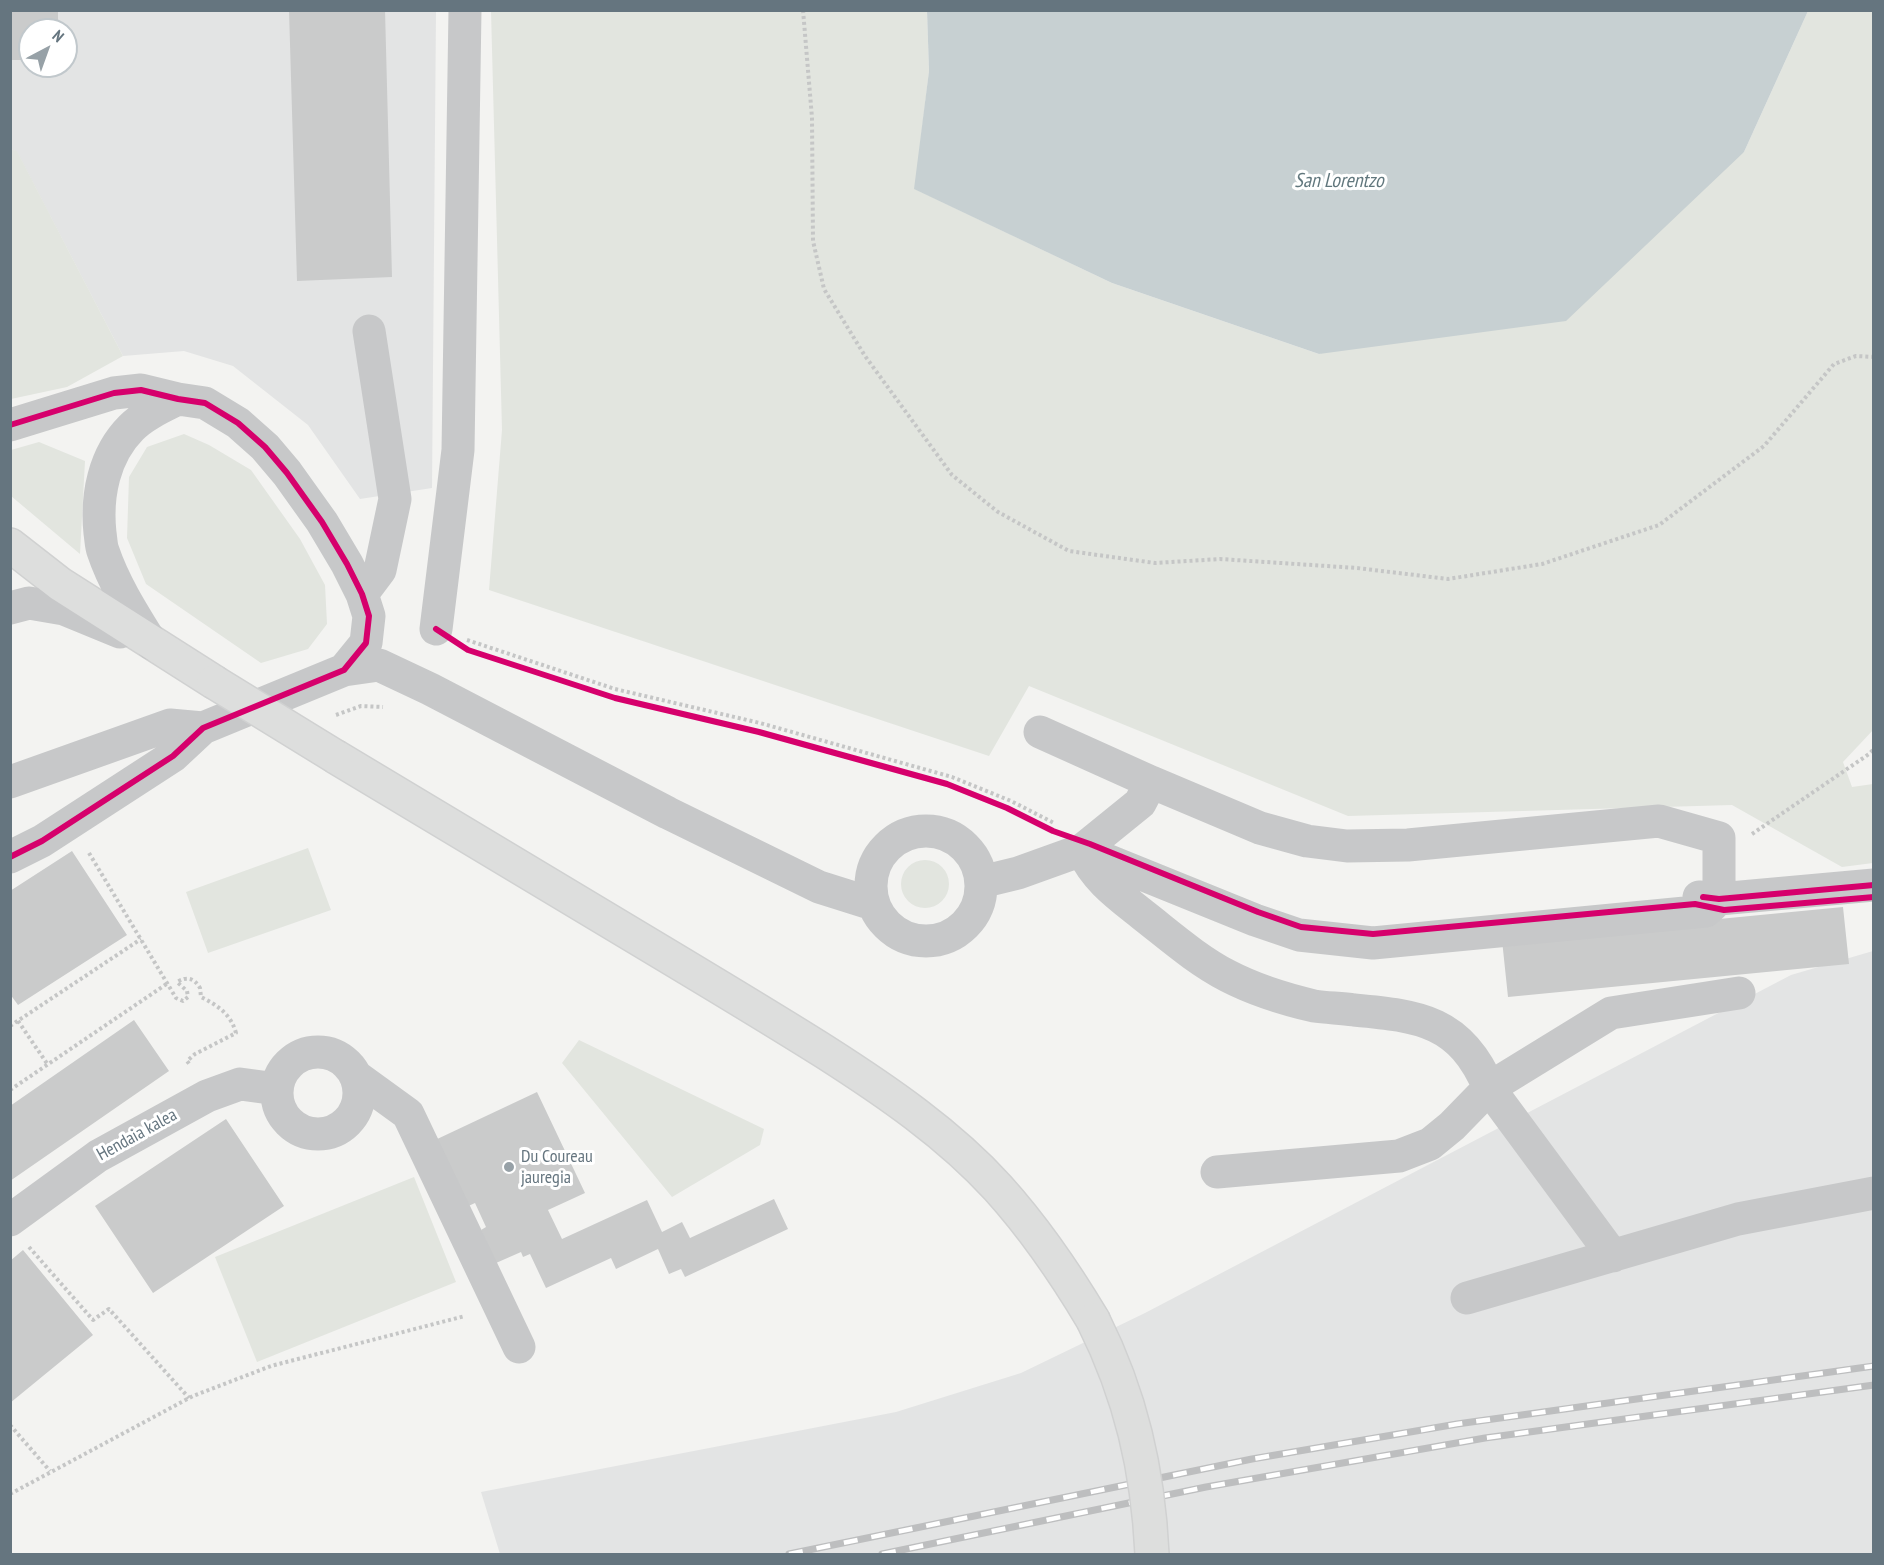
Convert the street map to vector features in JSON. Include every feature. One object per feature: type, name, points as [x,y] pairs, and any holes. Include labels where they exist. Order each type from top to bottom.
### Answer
[{"type":"main road","points":[[10,545],[60,584],[152,644],[861,1075],[907,1107],[949,1142],[997,1186],[1040,1236],[1067,1276],[1107,1347],[1127,1399],[1137,1434],[1145,1474],[1152,1554]]},
{"type":"street","points":[[436,629],[458,450],[465,10]]},
{"type":"street","points":[[362,594],[380,570],[395,499],[369,331]]},
{"type":"street","points":[[10,425],[114,393],[141,390],[205,403],[238,423],[265,447],[287,473],[322,522],[362,594],[369,616],[366,643],[344,670]]},
{"type":"street","points":[[152,644],[128,604],[102,550],[98,514],[102,479],[117,445],[132,427],[153,412],[178,399]]},
{"type":"street","points":[[10,609],[29,603],[64,609],[152,644]]},
{"type":"street","points":[[10,857],[42,841],[173,756],[203,728],[344,670],[379,665],[430,689],[668,813],[819,887],[873,904]]},
{"type":"street","points":[[10,782],[170,725],[203,728]]},
{"type":"street","points":[[1040,732],[1260,828],[1307,841],[1347,846],[1408,845],[1659,821],[1719,838],[1719,898]]},
{"type":"street","points":[[981,882],[1018,873],[1090,844],[1140,803],[1151,782]]},
{"type":"street","points":[[934,831],[952,837],[967,849],[977,865],[981,882],[980,899],[973,916],[961,929],[946,938],[928,941],[911,940],[895,932],[882,920],[873,904],[870,886],[873,867],[883,850],[897,838],[915,832],[934,831]]},
{"type":"street","points":[[1090,844],[1303,919],[1372,925],[1695,897],[1719,898],[1874,885]]},
{"type":"street","points":[[1090,844],[1090,868],[1108,887],[1184,948],[1227,976],[1267,993],[1316,1006],[1396,1013],[1427,1021],[1449,1033],[1463,1046],[1480,1068],[1489,1089],[1613,1256]]},
{"type":"street","points":[[1217,1172],[1399,1156],[1430,1144],[1452,1126],[1489,1089],[1611,1013],[1739,993]]},
{"type":"street","points":[[357,1077],[359,1090],[356,1110],[343,1126],[331,1132],[318,1134],[292,1125],[278,1102],[281,1076],[288,1064],[312,1052],[326,1053],[339,1057],[357,1077],[408,1114],[519,1347]]},
{"type":"street","name":"Hendaia kalea","points":[[18,1232],[98,1156],[207,1096],[240,1084],[278,1089]]},
{"type":"street","points":[[1467,1298],[1738,1219],[1874,1193]]},
{"type":"path","points":[[803,10],[812,118],[813,241],[824,288],[865,356],[952,475],[998,512],[1069,551],[1155,563],[1231,560],[1357,568],[1448,579],[1542,564],[1659,525],[1764,446],[1834,364],[1856,356],[1874,357]]},
{"type":"path","points":[[436,629],[615,689],[760,723],[951,777],[1011,801],[1059,825],[1090,844]]},
{"type":"path","points":[[1719,838],[1754,834],[1874,749]]},
{"type":"path","points":[[1016,812],[1053,831],[1090,844]]},
{"type":"path","points":[[85,846],[176,998],[183,1001],[188,997],[188,993],[177,982],[186,978],[194,981],[200,988],[201,997],[219,1007],[234,1026],[236,1033],[195,1054],[187,1061]]},
{"type":"path","points":[[10,1026],[141,939]]},
{"type":"path","points":[[10,1090],[168,983]]},
{"type":"path","points":[[18,1021],[48,1065]]},
{"type":"path","points":[[18,1232],[93,1320],[109,1309],[189,1398]]},
{"type":"path","points":[[10,1494],[189,1398],[271,1366],[483,1312],[498,1304]]},
{"type":"path","points":[[10,1425],[50,1472]]},
{"type":"shaded area","points":[[10,11],[436,11],[432,488],[360,499],[308,425],[233,366],[184,351],[123,356],[17,152],[11,149]]},
{"type":"shaded area","points":[[491,11],[927,11],[929,71],[915,189],[1112,283],[1319,354],[1744,152],[1808,11],[1873,11],[1874,729],[1843,762],[1852,787],[1873,784],[1873,863],[1842,867],[1732,805],[1348,816],[1029,686],[989,756],[489,590],[502,430]]},
{"type":"shaded area","points":[[10,149],[17,151],[123,356],[67,387],[11,399]]},
{"type":"shaded area","points":[[184,434],[209,445],[251,470],[300,539],[325,585],[327,624],[308,649],[261,663],[146,584],[127,538],[129,477],[147,447]]},
{"type":"shaded area","points":[[39,442],[85,461],[80,554],[11,496],[11,450]]},
{"type":"shaded area","points":[[308,848],[331,910],[208,953],[186,892]]},
{"type":"shaded area","points":[[920,860],[930,860],[942,867],[949,879],[949,889],[942,901],[930,908],[920,908],[905,897],[901,889],[901,879],[912,864]]},
{"type":"shaded area","points":[[1873,951],[1873,1554],[500,1554],[481,1492],[896,1412],[1021,1373],[1145,1313],[1791,975]]},
{"type":"shaded area","points":[[579,1040],[764,1129],[760,1145],[672,1197],[562,1063]]},
{"type":"shaded area","points":[[414,1177],[456,1282],[257,1362],[215,1257]]},
{"type":"water","name":"San Lorentzo","points":[[927,10],[1808,11],[1744,152],[1566,321],[1319,354],[1112,283],[914,189],[929,71]]},
{"type":"building","points":[[10,10],[58,10],[58,18],[18,18],[18,60],[10,60]]},
{"type":"building","points":[[289,10],[385,10],[392,277],[297,281]]},
{"type":"building","points":[[72,851],[127,935],[18,1005],[10,994],[10,891]]},
{"type":"building","points":[[1843,907],[1849,964],[1508,997],[1502,940]]},
{"type":"building","points":[[134,1020],[169,1071],[10,1181],[10,1106]]},
{"type":"building","points":[[537,1092],[585,1193],[548,1210],[562,1239],[647,1200],[662,1232],[682,1222],[690,1238],[774,1199],[788,1229],[685,1277],[681,1269],[669,1274],[658,1249],[616,1269],[611,1258],[546,1288],[530,1254],[523,1257],[521,1252],[496,1263],[481,1230],[486,1227],[475,1203],[464,1208],[433,1141]]},
{"type":"building","points":[[226,1119],[284,1206],[153,1293],[95,1206]]},
{"type":"building","points":[[23,1250],[93,1335],[10,1403],[10,1261]]},
{"type":"railway","points":[[789,1554],[1252,1459],[1457,1424],[1874,1366]]},
{"type":"railway","points":[[882,1554],[1206,1487],[1485,1438],[1874,1385]]},
{"type":"cycle path","points":[[10,425],[114,393],[141,390],[205,403],[238,423],[265,447],[287,473],[322,522],[347,564],[362,594],[369,616],[366,643],[344,670],[203,728],[173,756],[42,841],[10,857]]},
{"type":"cycle path","points":[[436,629],[468,650],[615,698],[759,732],[947,784],[1007,808],[1053,831],[1301,927],[1373,934],[1695,904],[1724,910],[1874,897]]},
{"type":"cycle path","points":[[1703,897],[1719,899],[1874,885]]},
{"type":"place","name":"Du Coureau jauregia","points":[[509,1167]]}]
